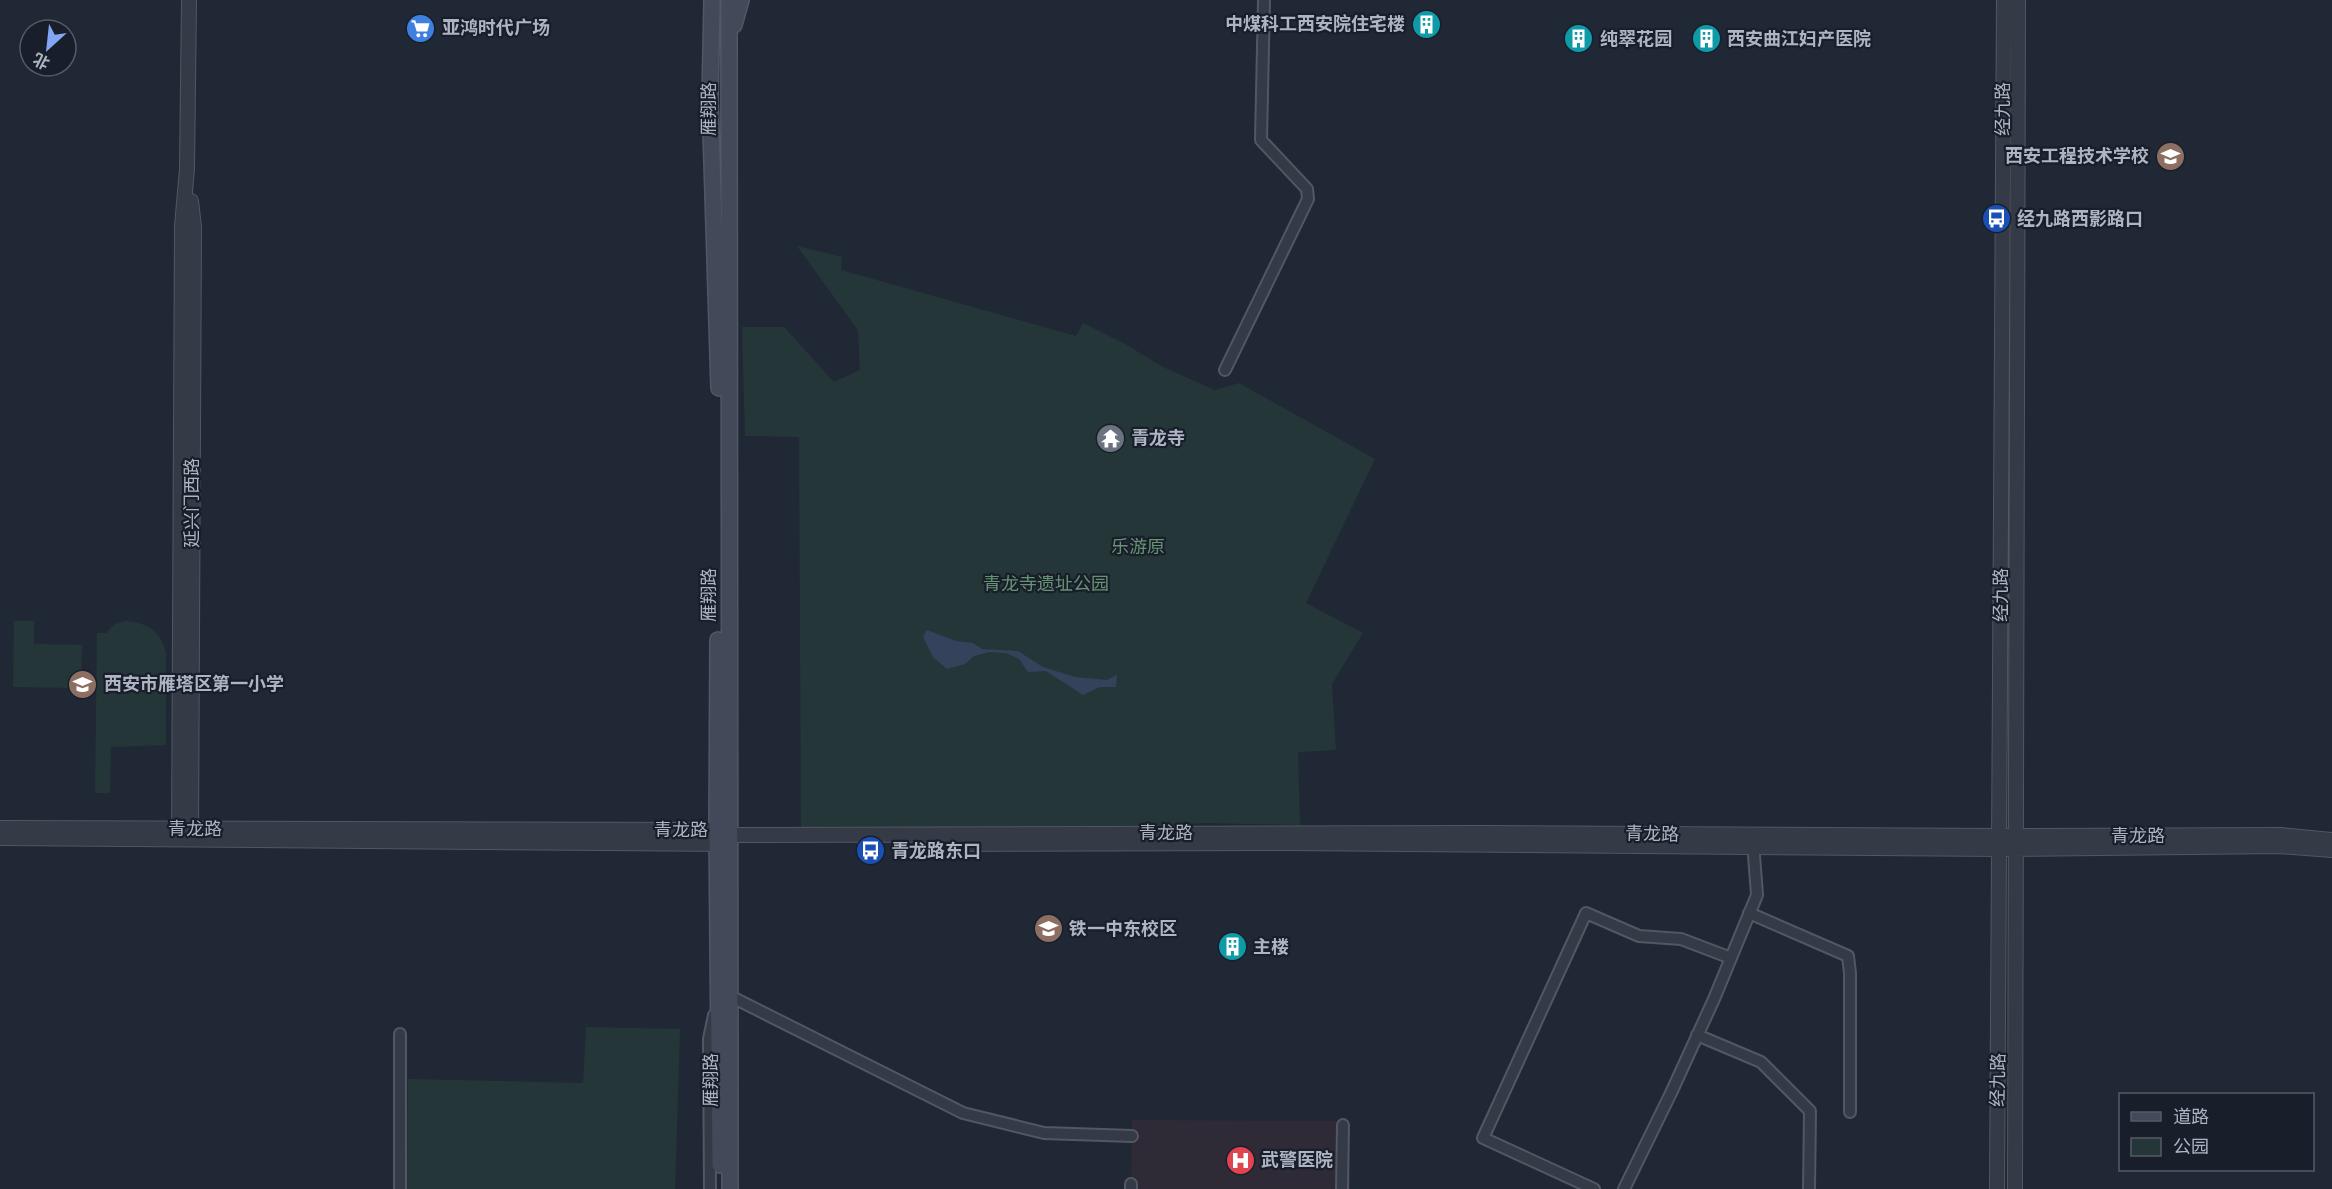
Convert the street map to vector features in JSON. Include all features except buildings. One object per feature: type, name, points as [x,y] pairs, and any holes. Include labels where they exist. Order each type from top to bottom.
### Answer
[{"type":"main road","points":[[706,0],[712,24]]},
{"type":"main road","name":"雁翔路","points":[[712,0],[710,98],[720,407],[724,995],[730,1189]]},
{"type":"main road","name":"雁翔路","points":[[723,838],[729,0]]},
{"type":"main road","points":[[729,46],[741,0]]},
{"type":"main road","name":"雁翔路","points":[[720,1189],[724,995]]},
{"type":"street","name":"延兴门西路","points":[[185,834],[194,227],[187,169],[189,0]]},
{"type":"street","points":[[1225,370],[1308,199],[1306,189],[1261,140],[1264,0]]},
{"type":"street","name":"经九路","points":[[2004,0],[2008,843],[2015,1189]]},
{"type":"street","name":"经九路","points":[[1997,1189],[2008,843],[2018,0]]},
{"type":"street","name":"青龙路","points":[[0,828],[185,834],[1276,843],[1752,840],[2280,846],[2332,850]]},
{"type":"street","name":"青龙路","points":[[0,838],[185,834]]},
{"type":"street","name":"青龙路","points":[[2008,843],[2281,835],[2332,840]]},
{"type":"street","points":[[1624,1189],[1697,1035],[1757,895],[1752,840]]},
{"type":"street","points":[[1594,1189],[1483,1138],[1586,913],[1639,936],[1681,939],[1731,958]]},
{"type":"street","points":[[1749,913],[1848,956],[1850,1112]]},
{"type":"street","points":[[710,1189],[710,1039],[724,995],[963,1113],[1044,1133],[1132,1136]]},
{"type":"street","points":[[400,1034],[400,1189]]},
{"type":"street","points":[[1697,1035],[1761,1062],[1810,1111],[1809,1189]]},
{"type":"street","points":[[1342,1189],[1343,1125]]},
{"type":"shaded area","name":"武警医院","points":[[1132,1120],[1348,1121],[1350,1189],[1131,1189]]},
{"type":"green space","name":"青龙寺遗址公园","points":[[797,246],[842,257],[841,270],[1076,336],[1083,323],[1127,345],[1163,367],[1215,390],[1239,383],[1375,459],[1306,603],[1363,633],[1332,684],[1336,750],[1298,752],[1300,825],[1206,823],[1034,832],[801,828],[799,437],[745,436],[742,327],[784,327],[834,382],[860,370],[858,330]]},
{"type":"green space","points":[[14,621],[34,621],[34,644],[82,645],[81,688],[13,687]]},
{"type":"green space","points":[[126,621],[147,626],[157,634],[164,645],[166,653],[166,745],[111,747],[110,793],[95,793],[97,633],[106,633],[115,624]]},
{"type":"green space","points":[[586,1027],[680,1029],[675,1189],[407,1189],[408,1079],[583,1083]]},
{"type":"water","points":[[927,630],[956,641],[973,643],[982,649],[1018,651],[1043,667],[1075,677],[1107,680],[1117,675],[1116,687],[1100,687],[1083,695],[1046,671],[1028,672],[1019,659],[1006,653],[989,652],[974,656],[965,664],[947,669],[933,657],[923,637]]},
{"type":"place","name":"中煤科工西安院住宅楼","points":[[1426,24]]},
{"type":"place","name":"亚鸿时代广场","points":[[421,28]]},
{"type":"place","name":"纯翠花园","points":[[1579,39]]},
{"type":"place","name":"西安曲江妇产医院","points":[[1706,39]]},
{"type":"place","name":"西安工程技术学校","points":[[2170,156]]},
{"type":"place","name":"经九路西影路口","points":[[1996,219]]},
{"type":"place","name":"青龙寺","points":[[1110,438]]},
{"type":"place","name":"西安市雁塔区第一小学","points":[[83,684]]},
{"type":"place","name":"青龙路东口","points":[[870,851]]},
{"type":"place","name":"铁一中东校区","points":[[1048,929]]},
{"type":"place","name":"主楼","points":[[1232,947]]},
{"type":"place","name":"武警医院","points":[[1240,1160]]},
{"type":"park label","name":"乐游原","points":[[1138,547]]}]
